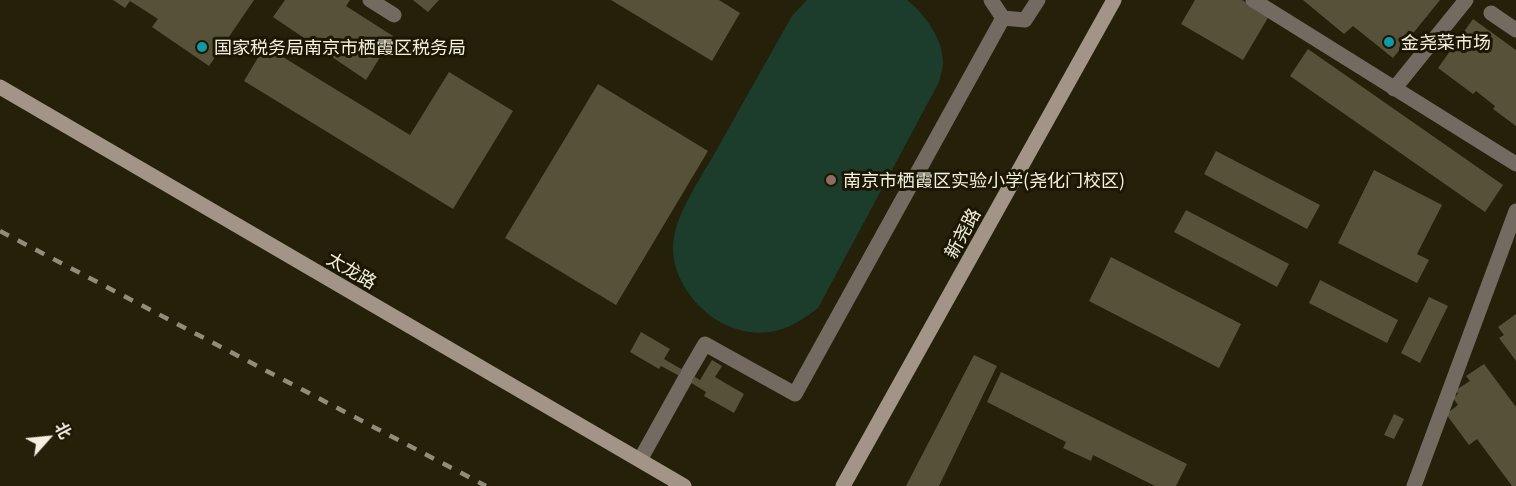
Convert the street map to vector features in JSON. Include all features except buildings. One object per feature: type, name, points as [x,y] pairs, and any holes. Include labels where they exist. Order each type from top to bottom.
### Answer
[{"type":"street","name":"新尧路","points":[[843,486],[1114,0]]},
{"type":"street","name":"太龙路","points":[[0,87],[684,486]]},
{"type":"lane","points":[[370,0],[394,15]]},
{"type":"lane","points":[[991,0],[1003,18]]},
{"type":"lane","points":[[1003,18],[1025,20],[1038,0]]},
{"type":"lane","points":[[1253,0],[1516,164]]},
{"type":"lane","points":[[1394,89],[1466,0]]},
{"type":"lane","points":[[1491,13],[1516,30]]},
{"type":"lane","points":[[640,460],[705,344],[795,394],[1003,18]]},
{"type":"lane","points":[[1414,486],[1516,212]]},
{"type":"green space","points":[[807,0],[907,0],[932,28],[940,45],[943,68],[939,82],[818,308],[786,328],[763,333],[739,330],[715,319],[694,300],[686,289],[675,264],[674,237],[681,215],[692,193],[792,16]]},
{"type":"railway","points":[[0,231],[486,486]]},
{"type":"place","name":"金尧菜市场","points":[[1389,42]]},
{"type":"place","name":"国家税务局南京市栖霞区税务局","points":[[202,47]]},
{"type":"place","name":"南京市栖霞区实验小学(尧化门校区)","points":[[831,180]]}]
